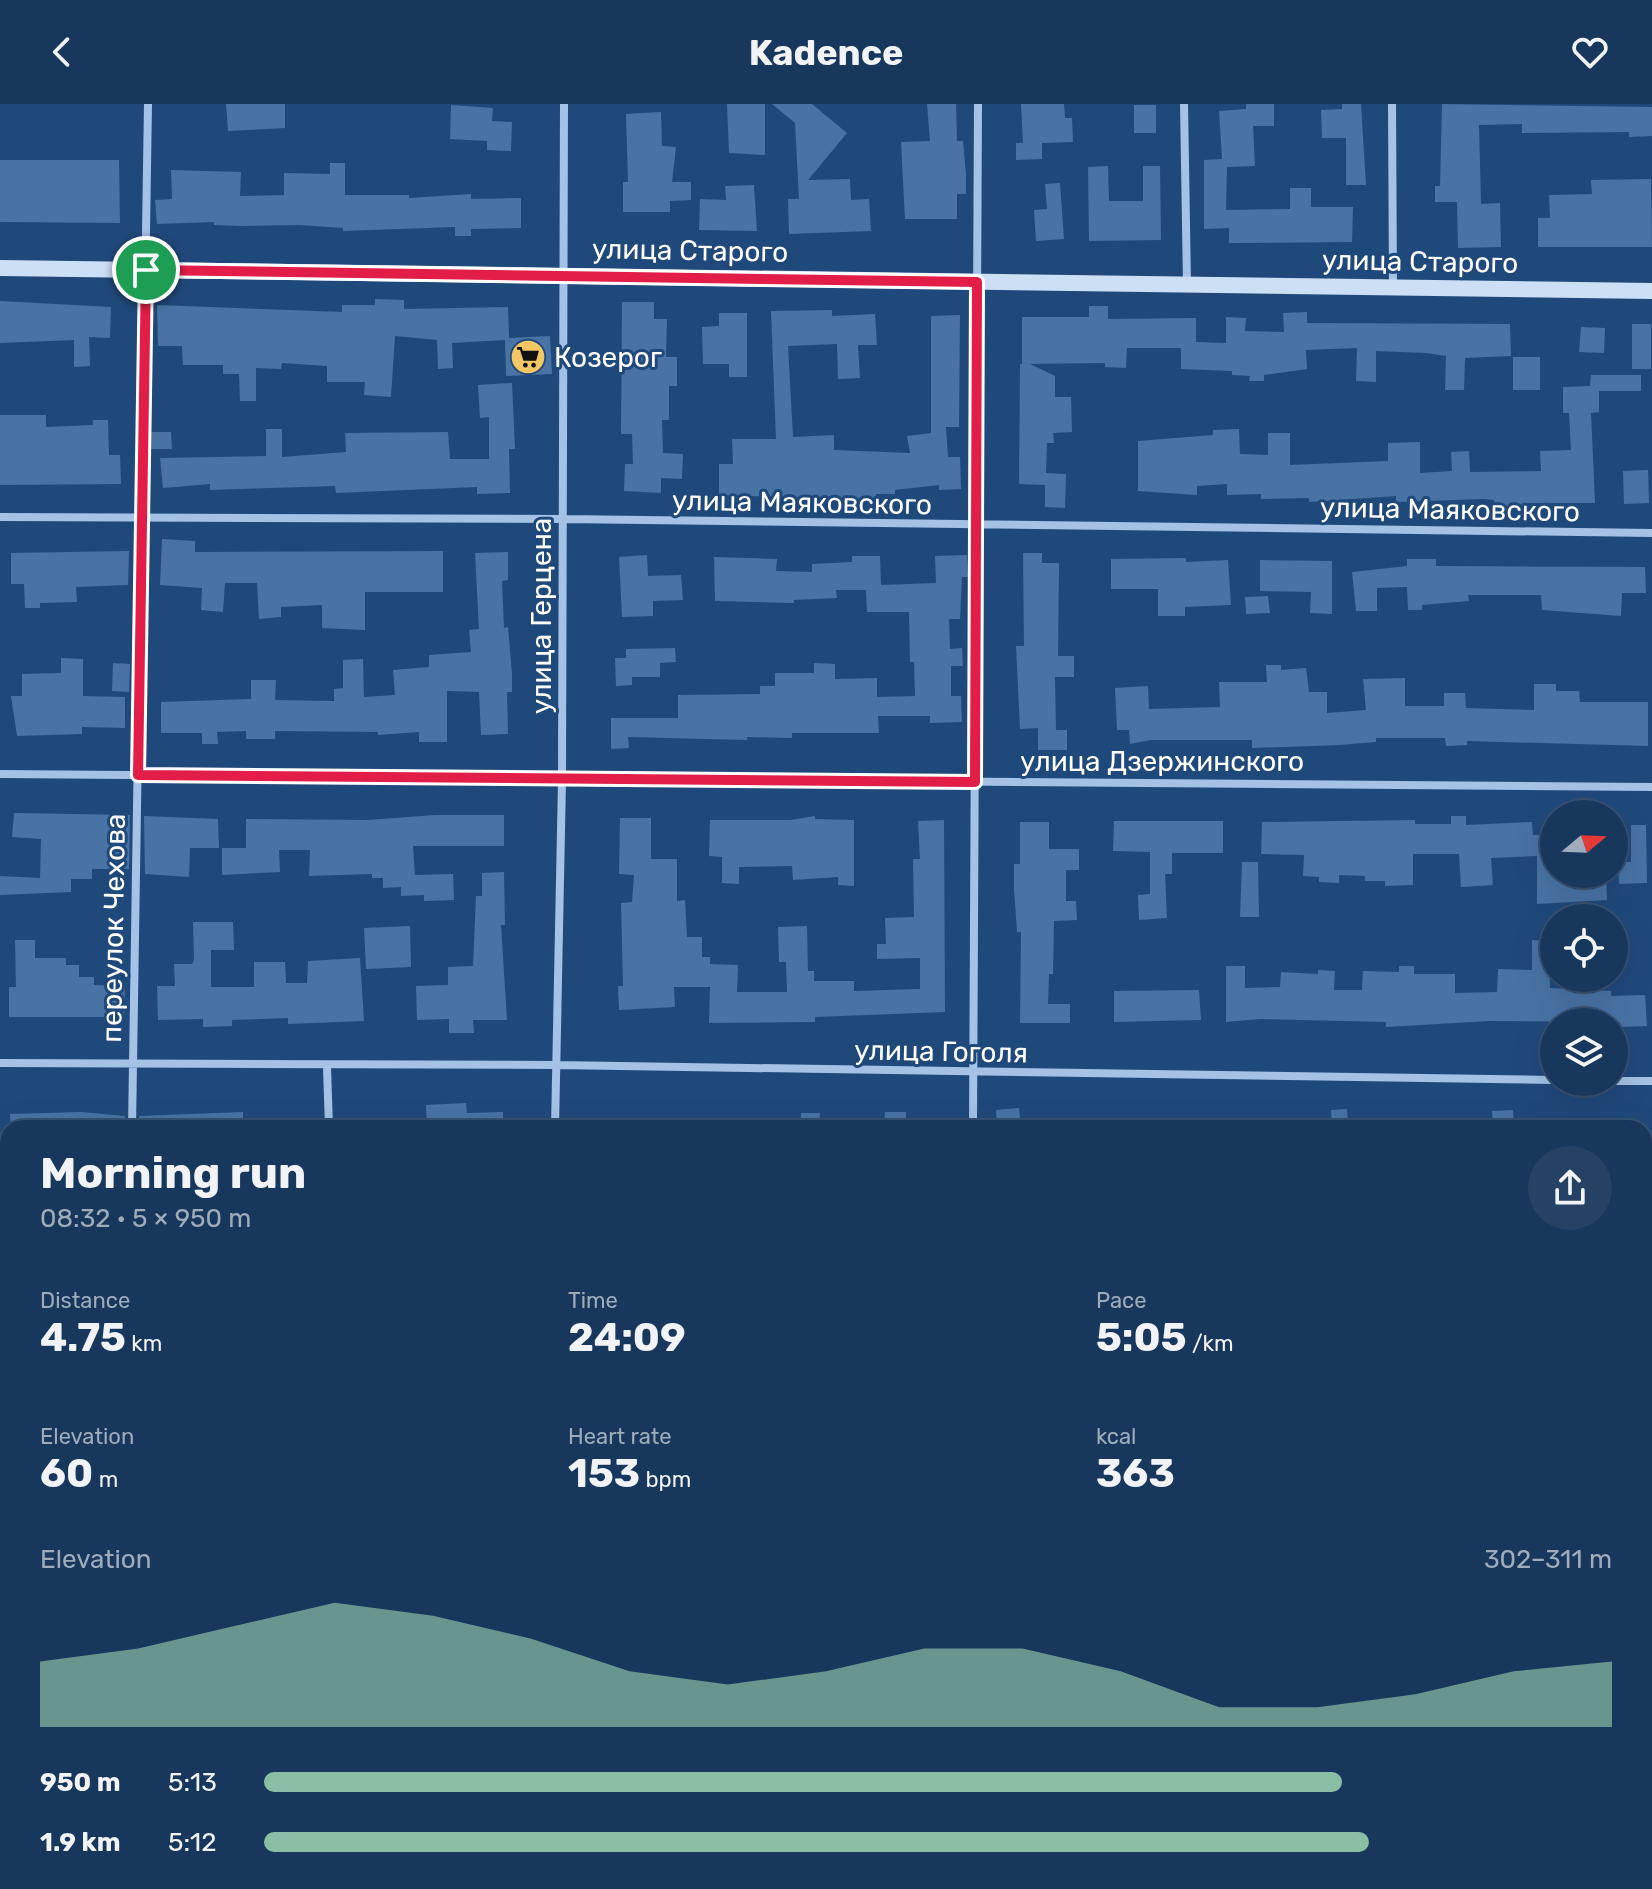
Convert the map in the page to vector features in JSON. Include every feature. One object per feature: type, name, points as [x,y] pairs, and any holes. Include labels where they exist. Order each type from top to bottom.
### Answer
[{"type":"street","name":"переулок Чехова","points":[[132,1120],[148,104]]},
{"type":"street","name":"улица Герцена","points":[[555,1120],[562,781],[566,273],[564,104]]},
{"type":"street","points":[[973,1120],[978,104]]},
{"type":"street","points":[[1184,104],[1187,284]]},
{"type":"street","points":[[1392,104],[1393,287]]},
{"type":"street","name":"улица Старого","points":[[0,268],[566,273],[1652,291]]},
{"type":"street","name":"улица Маяковского","points":[[0,517],[563,519],[976,527],[1652,533]]},
{"type":"street","name":"улица Дзержинского","points":[[0,774],[562,781],[1652,787]]},
{"type":"street","name":"улица Гоголя","points":[[0,1063],[327,1067],[556,1065],[973,1074],[1540,1080]]},
{"type":"street","points":[[327,1067],[329,1120]]},
{"type":"street","points":[[1628,1081],[1652,1081]]},
{"type":"building","points":[[226,104],[285,104],[285,128],[228,131]]},
{"type":"building","points":[[727,104],[765,104],[765,155],[729,153]]},
{"type":"building","points":[[772,104],[812,104],[847,133],[808,180],[850,179],[851,200],[869,199],[871,231],[789,234],[788,199],[799,199],[795,123]]},
{"type":"building","points":[[927,104],[956,104],[957,141],[963,141],[966,175],[966,194],[957,194],[957,219],[905,219],[901,142],[930,141]]},
{"type":"building","points":[[1021,104],[1064,104],[1065,118],[1072,118],[1073,142],[1042,143],[1042,159],[1016,160],[1016,143],[1023,143]]},
{"type":"building","points":[[1246,104],[1274,104],[1274,126],[1253,126],[1255,166],[1227,167],[1226,210],[1290,209],[1290,188],[1311,188],[1311,207],[1353,207],[1352,242],[1229,243],[1229,228],[1204,229],[1204,160],[1222,159],[1219,111],[1246,109]]},
{"type":"building","points":[[1342,104],[1361,104],[1366,185],[1346,185],[1346,138],[1322,138],[1321,110],[1342,109]]},
{"type":"building","points":[[1442,104],[1652,107],[1652,136],[1629,137],[1629,132],[1522,133],[1522,124],[1479,125],[1481,204],[1500,203],[1501,247],[1458,248],[1457,202],[1435,202],[1435,186],[1440,186]]},
{"type":"building","points":[[451,105],[493,108],[492,121],[512,122],[511,151],[487,150],[487,141],[450,139]]},
{"type":"building","points":[[1134,105],[1156,105],[1156,133],[1134,133]]},
{"type":"building","points":[[661,112],[662,146],[676,147],[672,182],[691,182],[691,200],[670,201],[670,212],[623,212],[623,182],[628,182],[626,114]]},
{"type":"building","points":[[0,160],[119,160],[120,223],[0,222]]},
{"type":"building","points":[[330,163],[345,163],[345,195],[409,195],[409,198],[471,194],[471,199],[521,198],[521,228],[471,229],[471,236],[455,236],[455,227],[343,231],[343,228],[299,225],[242,226],[214,225],[214,222],[157,224],[155,200],[172,199],[171,170],[241,172],[240,196],[284,195],[284,173],[330,174]]},
{"type":"building","points":[[1108,166],[1109,201],[1143,201],[1143,166],[1160,166],[1161,240],[1089,241],[1088,167]]},
{"type":"building","points":[[1651,179],[1652,247],[1538,247],[1538,218],[1550,218],[1549,195],[1592,194],[1591,180]]},
{"type":"building","points":[[1060,183],[1064,239],[1036,241],[1034,210],[1047,209],[1045,184]]},
{"type":"building","points":[[754,185],[757,231],[699,230],[700,199],[726,200],[725,186]]},
{"type":"building","points":[[375,299],[404,300],[404,309],[508,307],[509,338],[550,336],[552,374],[506,376],[505,340],[452,343],[453,368],[438,369],[437,340],[395,336],[391,397],[364,395],[365,382],[327,382],[327,366],[282,363],[281,369],[256,368],[256,401],[240,401],[239,374],[223,374],[223,365],[183,365],[182,346],[158,346],[157,305],[342,312],[342,305],[375,305]]},
{"type":"building","points":[[0,301],[111,307],[110,338],[89,337],[90,366],[74,367],[74,340],[0,343]]},
{"type":"building","points":[[622,302],[654,302],[654,319],[667,319],[666,357],[677,357],[677,386],[669,386],[669,420],[662,420],[663,453],[683,454],[682,479],[661,478],[661,493],[624,491],[625,464],[633,464],[632,434],[621,434]]},
{"type":"building","points":[[1089,306],[1108,306],[1108,319],[1196,318],[1196,342],[1226,343],[1226,317],[1246,318],[1245,331],[1284,332],[1283,313],[1307,312],[1307,323],[1510,324],[1511,356],[1465,358],[1464,390],[1445,390],[1446,356],[1426,353],[1376,351],[1376,382],[1356,381],[1357,348],[1306,350],[1307,369],[1264,375],[1264,381],[1249,381],[1250,376],[1232,375],[1232,371],[1181,369],[1181,348],[1127,348],[1126,368],[1105,367],[1105,363],[1022,364],[1022,317],[1089,317]]},
{"type":"building","points":[[832,310],[832,316],[875,314],[877,345],[858,345],[860,378],[838,379],[837,344],[788,346],[793,437],[834,435],[834,450],[910,453],[907,436],[931,433],[931,316],[960,315],[959,427],[946,427],[948,457],[960,457],[961,489],[939,490],[939,485],[895,490],[895,494],[876,494],[876,500],[719,495],[719,464],[733,464],[732,439],[776,439],[771,311]]},
{"type":"building","points":[[719,313],[747,313],[747,377],[729,377],[729,364],[703,364],[702,327],[719,326]]},
{"type":"building","points":[[1632,324],[1651,324],[1651,369],[1632,369]]},
{"type":"building","points":[[1581,327],[1605,328],[1604,353],[1579,352]]},
{"type":"building","points":[[1513,357],[1540,357],[1540,390],[1513,390]]},
{"type":"building","points":[[1020,364],[1030,364],[1055,376],[1055,397],[1071,397],[1072,432],[1053,433],[1054,443],[1047,443],[1046,473],[1066,474],[1065,508],[1045,507],[1045,485],[1019,484]]},
{"type":"building","points":[[1591,375],[1641,375],[1641,391],[1599,391],[1599,412],[1591,413],[1595,503],[1525,503],[1525,508],[1494,509],[1494,500],[1484,499],[1396,502],[1396,496],[1309,502],[1309,498],[1261,499],[1261,494],[1227,495],[1227,484],[1197,486],[1197,495],[1138,491],[1138,441],[1213,435],[1213,430],[1239,429],[1240,454],[1268,455],[1268,433],[1290,433],[1290,465],[1388,461],[1388,443],[1420,442],[1420,473],[1452,471],[1451,452],[1469,451],[1470,472],[1541,471],[1540,451],[1571,450],[1569,413],[1563,413],[1563,387],[1590,386]]},
{"type":"building","points":[[512,383],[515,449],[509,449],[510,493],[477,494],[477,487],[336,493],[335,486],[210,490],[210,484],[163,488],[160,458],[266,456],[266,429],[282,429],[282,457],[346,452],[345,433],[448,432],[450,459],[489,459],[489,417],[480,418],[478,385]]},
{"type":"building","points":[[0,415],[46,415],[46,427],[93,425],[93,420],[108,420],[109,455],[120,455],[121,484],[0,485]]},
{"type":"building","points":[[150,432],[171,432],[172,449],[150,449]]},
{"type":"building","points":[[1648,470],[1649,503],[1624,504],[1623,471]]},
{"type":"building","points":[[162,539],[195,541],[195,552],[443,551],[443,592],[365,592],[365,630],[322,628],[322,605],[281,607],[281,617],[259,619],[257,583],[225,583],[223,612],[201,610],[202,588],[160,585]]},
{"type":"building","points":[[129,551],[128,585],[76,587],[77,602],[40,603],[40,608],[25,608],[24,584],[11,584],[11,553]]},
{"type":"building","points":[[508,552],[508,580],[502,581],[504,628],[508,627],[512,674],[512,692],[507,692],[508,734],[481,735],[479,692],[447,691],[447,742],[419,742],[419,732],[378,735],[378,732],[275,731],[275,739],[246,739],[246,731],[217,732],[218,744],[202,744],[202,733],[161,733],[161,702],[251,699],[251,680],[276,680],[275,700],[334,701],[334,689],[343,688],[343,660],[363,659],[364,697],[395,695],[393,670],[429,667],[429,655],[471,652],[469,630],[479,629],[475,553]]},
{"type":"building","points":[[1023,553],[1042,553],[1042,563],[1059,563],[1058,656],[1074,656],[1074,677],[1055,677],[1056,730],[1067,730],[1067,750],[1038,750],[1038,728],[1020,729],[1016,646],[1024,646]]},
{"type":"building","points":[[647,555],[648,576],[681,575],[683,600],[653,601],[653,616],[622,617],[619,557]]},
{"type":"building","points":[[967,555],[968,577],[962,577],[960,619],[949,619],[950,649],[962,648],[963,666],[951,666],[951,696],[961,696],[962,722],[930,723],[930,716],[878,716],[879,733],[792,733],[792,738],[747,737],[747,740],[628,737],[629,748],[611,749],[611,718],[678,718],[678,695],[760,694],[760,686],[775,686],[775,673],[814,673],[814,663],[835,664],[835,679],[877,678],[877,697],[915,696],[914,662],[910,662],[909,612],[867,612],[866,590],[836,590],[837,598],[794,600],[794,603],[715,601],[714,557],[777,559],[776,571],[812,572],[812,564],[852,562],[852,556],[880,556],[881,585],[936,583],[935,556]]},
{"type":"building","points":[[1186,558],[1186,562],[1228,560],[1231,605],[1185,607],[1185,616],[1158,616],[1158,589],[1111,589],[1111,559]]},
{"type":"building","points":[[1407,559],[1436,559],[1436,566],[1645,567],[1646,593],[1622,593],[1621,616],[1542,610],[1541,595],[1468,595],[1469,601],[1422,605],[1422,610],[1408,610],[1407,587],[1377,588],[1377,611],[1356,611],[1352,572],[1407,566]]},
{"type":"building","points":[[1260,560],[1332,561],[1332,614],[1310,613],[1311,592],[1260,591]]},
{"type":"building","points":[[1268,596],[1270,613],[1246,614],[1245,597]]},
{"type":"building","points":[[675,648],[676,662],[660,663],[660,677],[632,677],[632,685],[616,686],[615,658],[626,658],[626,649]]},
{"type":"building","points":[[61,658],[83,659],[83,696],[125,697],[125,728],[82,727],[82,734],[17,736],[11,696],[22,696],[22,674],[61,673]]},
{"type":"building","points":[[113,663],[130,664],[129,692],[112,691]]},
{"type":"building","points":[[1266,665],[1281,665],[1281,670],[1306,668],[1309,692],[1327,692],[1327,713],[1366,710],[1363,679],[1405,678],[1405,706],[1444,706],[1444,693],[1465,693],[1466,708],[1534,710],[1534,684],[1556,684],[1556,691],[1579,691],[1580,702],[1648,702],[1648,746],[1467,741],[1467,745],[1446,746],[1445,738],[1376,738],[1376,742],[1339,745],[1252,748],[1252,740],[1151,740],[1130,744],[1129,730],[1117,730],[1115,688],[1148,686],[1149,709],[1220,707],[1219,682],[1267,682]]},
{"type":"building","points":[[14,813],[130,815],[129,869],[92,869],[92,879],[71,879],[71,892],[0,895],[0,876],[40,878],[41,839],[12,837]]},
{"type":"building","points":[[435,815],[504,815],[504,846],[413,846],[415,875],[453,874],[454,900],[424,901],[424,895],[401,896],[401,887],[383,888],[383,878],[372,878],[372,874],[309,876],[310,850],[279,850],[280,872],[222,875],[222,848],[246,848],[246,819],[368,820]]},
{"type":"building","points":[[144,816],[218,819],[219,848],[190,848],[189,877],[145,874]]},
{"type":"building","points":[[815,816],[815,819],[854,820],[854,886],[838,885],[838,877],[793,880],[792,866],[739,867],[739,884],[722,883],[722,857],[709,856],[710,820],[790,820]]},
{"type":"building","points":[[1451,816],[1466,816],[1466,825],[1532,822],[1533,835],[1540,835],[1540,888],[1607,888],[1607,900],[1537,904],[1537,856],[1491,858],[1493,885],[1461,887],[1459,854],[1413,854],[1413,885],[1385,886],[1385,881],[1365,881],[1365,876],[1339,875],[1339,883],[1319,882],[1319,877],[1303,876],[1304,855],[1261,854],[1262,822],[1415,820],[1415,824],[1451,824]]},
{"type":"building","points":[[620,818],[651,818],[651,859],[677,859],[677,901],[685,900],[687,937],[702,937],[702,957],[710,957],[710,964],[738,965],[737,992],[787,992],[786,962],[779,962],[778,927],[807,926],[808,971],[814,971],[814,981],[854,981],[854,991],[920,989],[920,958],[877,959],[877,944],[886,944],[885,918],[914,917],[913,859],[920,859],[918,821],[944,820],[945,1012],[815,1017],[815,1022],[709,1023],[710,987],[674,987],[675,1007],[619,1010],[618,986],[623,986],[621,903],[632,902],[634,875],[619,874]]},
{"type":"building","points":[[1114,821],[1223,821],[1223,853],[1172,853],[1172,874],[1165,874],[1167,918],[1139,920],[1138,895],[1150,894],[1150,852],[1113,851]]},
{"type":"building","points":[[1020,822],[1049,822],[1049,849],[1079,849],[1079,870],[1066,870],[1066,901],[1076,901],[1077,920],[1054,921],[1053,974],[1049,974],[1048,1004],[1070,1004],[1070,1023],[1020,1023],[1021,932],[1017,932],[1014,864],[1020,864]]},
{"type":"building","points":[[1631,825],[1646,825],[1647,883],[1628,884],[1628,862],[1631,862]]},
{"type":"building","points":[[1242,862],[1258,862],[1259,917],[1240,917]]},
{"type":"building","points":[[504,872],[505,925],[501,925],[507,1020],[473,1020],[474,1033],[449,1033],[449,1019],[417,1020],[416,986],[448,985],[448,967],[473,966],[476,896],[482,896],[482,873]]},
{"type":"building","points":[[193,922],[233,922],[234,950],[211,950],[211,987],[254,987],[254,962],[285,962],[286,983],[307,983],[308,961],[360,958],[364,1021],[288,1024],[288,1018],[232,1020],[232,1026],[203,1027],[203,1019],[158,1020],[157,986],[175,986],[174,964],[192,964],[194,960]]},
{"type":"building","points":[[410,926],[411,967],[366,969],[364,928]]},
{"type":"building","points":[[15,940],[35,940],[35,958],[66,958],[66,965],[79,965],[79,977],[94,977],[94,985],[125,986],[124,1017],[9,1017],[9,987],[16,987]]},
{"type":"building","points":[[1532,940],[1540,940],[1540,992],[1645,995],[1647,1026],[1628,1027],[1628,1008],[1540,1008],[1540,1021],[1386,1027],[1386,1022],[1261,1019],[1226,1022],[1226,966],[1245,966],[1245,988],[1280,987],[1281,972],[1318,974],[1318,970],[1335,971],[1334,990],[1362,990],[1363,971],[1399,972],[1399,966],[1414,966],[1414,974],[1455,974],[1455,993],[1497,992],[1498,969],[1532,970]]},
{"type":"building","points":[[1199,990],[1201,1020],[1114,1022],[1114,991]]},
{"type":"building","points":[[466,1103],[467,1113],[503,1112],[503,1120],[427,1120],[426,1105]]},
{"type":"building","points":[[1019,1108],[1020,1120],[997,1120],[996,1110]]},
{"type":"building","points":[[1347,1109],[1348,1120],[1332,1120],[1331,1110]]},
{"type":"building","points":[[1513,1110],[1514,1120],[1493,1120],[1492,1111]]},
{"type":"building","points":[[81,1112],[125,1116],[125,1120],[10,1120],[10,1114]]},
{"type":"building","points":[[243,1112],[243,1120],[139,1120],[139,1116]]},
{"type":"building","points":[[885,1112],[906,1112],[906,1120],[884,1120]]},
{"type":"building","points":[[801,1113],[820,1113],[820,1120],[801,1120]]},
{"type":"place","name":"Козерог","points":[[528,357]]},
{"type":"route","points":[[146,270],[566,273],[977,282],[975,782],[562,781],[138,775],[146,270]]}]
